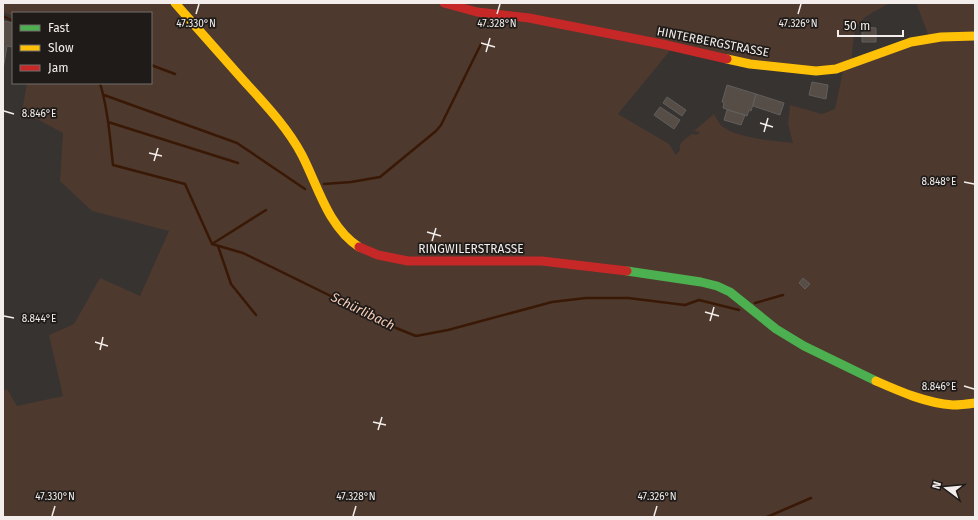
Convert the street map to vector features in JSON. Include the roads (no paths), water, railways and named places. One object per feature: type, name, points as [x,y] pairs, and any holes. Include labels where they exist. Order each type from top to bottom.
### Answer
[{"type":"street","name":"RINGWILERSTRASSE","points":[[175,3],[273,112],[295,143],[337,225],[349,240],[365,251],[388,259],[408,261],[542,261],[590,266],[701,282],[717,286],[730,292],[776,329],[804,346],[866,377],[910,396],[934,402],[954,405],[975,403]]},
{"type":"street","name":"HINTERBERGSTRASSE","points":[[444,3],[477,12],[544,21],[662,44],[750,64],[816,71],[836,69],[911,42],[941,37],[975,36]]},
{"type":"waterway","name":"Schürlibach","points":[[3,16],[12,20]]},
{"type":"waterway","points":[[324,184],[351,182],[380,177],[436,131],[441,125],[481,44]]},
{"type":"waterway","points":[[152,65],[175,74]]},
{"type":"waterway","name":"Schürlibach","points":[[100,84],[107,114],[113,165],[185,184],[212,244],[243,253],[396,328],[416,336],[448,330],[552,302],[586,298],[628,298],[685,305],[699,300],[739,310]]},
{"type":"waterway","points":[[104,95],[237,143],[305,189]]},
{"type":"waterway","points":[[108,122],[238,163]]},
{"type":"waterway","points":[[212,244],[266,210]]},
{"type":"waterway","points":[[218,246],[231,284],[256,315]]},
{"type":"waterway","name":"Schürlibach","points":[[755,303],[783,295]]},
{"type":"waterway","points":[[767,517],[811,498]]}]
